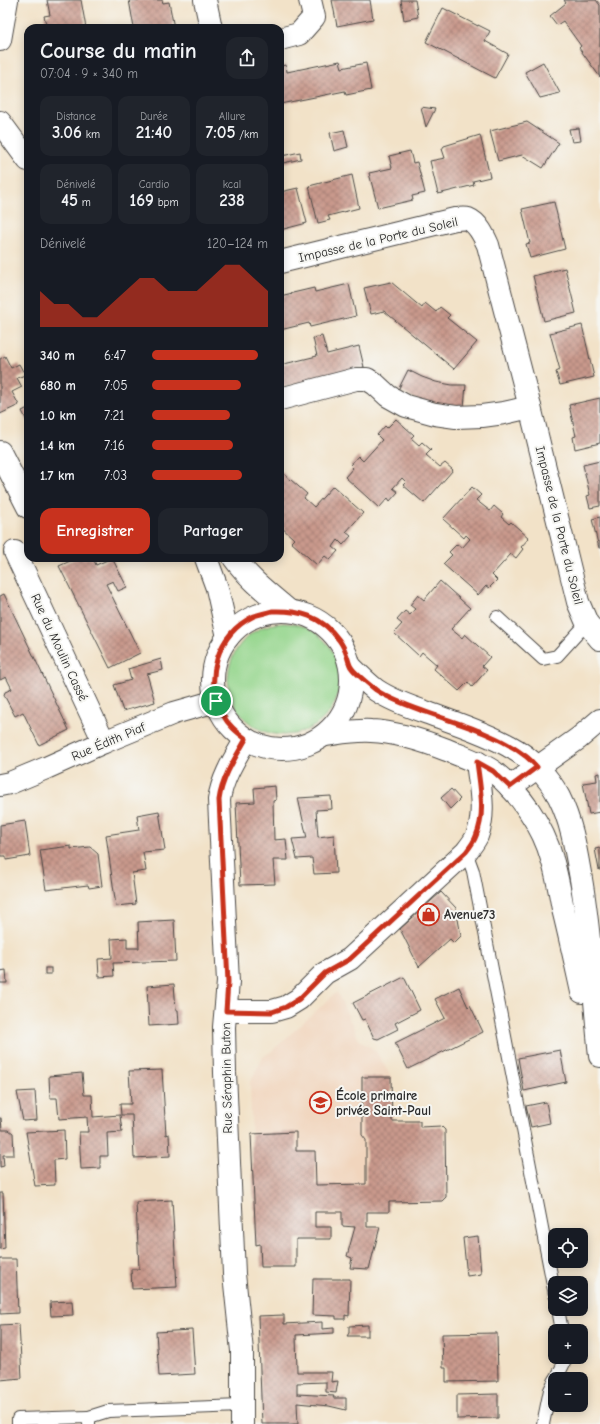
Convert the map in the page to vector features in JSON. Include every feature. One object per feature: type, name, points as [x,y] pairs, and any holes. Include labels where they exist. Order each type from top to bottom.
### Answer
[{"type":"street","points":[[0,40],[7,0]]},
{"type":"street","points":[[205,0],[211,24]]},
{"type":"street","points":[[284,37],[299,34],[314,18],[310,0]]},
{"type":"street","points":[[0,122],[24,155]]},
{"type":"street","name":"Impasse de la Porte du Soleil","points":[[284,261],[421,226],[455,219],[468,219],[483,233],[488,245],[530,407],[578,602],[586,623],[600,639]]},
{"type":"street","points":[[284,398],[356,379],[367,379],[388,396],[406,406],[435,414],[456,417],[482,416],[530,407]]},
{"type":"street","points":[[0,452],[24,499]]},
{"type":"street","name":"Rue du Moulin Cassé","points":[[14,552],[104,742]]},
{"type":"street","points":[[207,562],[217,588],[228,637]]},
{"type":"street","points":[[237,562],[253,581],[289,611]]},
{"type":"street","points":[[272,611],[289,611],[303,614],[317,620],[329,628],[339,640],[346,653],[351,667],[352,686],[347,704],[338,721],[325,735],[307,745],[286,749],[266,747],[246,739],[234,729],[223,716],[216,701],[213,685],[214,668],[219,651],[228,637],[240,625],[255,616],[272,611]]},
{"type":"street","points":[[351,667],[376,690],[390,698],[413,708],[484,733],[510,746],[524,755],[537,767],[559,797],[570,823],[585,906],[600,1056]]},
{"type":"street","name":"Rue Édith Piaf","points":[[0,785],[10,783],[174,713],[216,701]]},
{"type":"street","points":[[510,787],[579,738],[600,720]]},
{"type":"street","points":[[325,735],[371,731],[391,734],[440,747],[477,762],[493,771],[510,787],[530,813],[543,835],[552,858],[600,1072]]},
{"type":"street","name":"Rue Séraphin Buton","points":[[242,1415],[242,1351],[234,1274],[225,1073],[224,1027],[228,982],[219,800],[223,782],[246,739]]},
{"type":"street","points":[[226,1011],[272,1012],[286,1007],[299,999],[325,973],[350,959],[466,852],[476,838],[480,825],[482,805],[477,762]]},
{"type":"lane","points":[[497,617],[543,659],[556,656],[586,623]]},
{"type":"lane","points":[[466,852],[473,871],[551,1276]]},
{"type":"lane","points":[[543,1424],[548,1400]]},
{"type":"lane","points":[[18,1424],[18,1419],[89,1420],[108,1411],[242,1415]]},
{"type":"shaded area","name":"École primaire privée Saint-Paul","points":[[337,992],[359,1040],[376,1051],[391,1077],[392,1121],[367,1212],[367,1227],[255,1229],[250,1082],[263,1057],[272,1051]]},
{"type":"green space","points":[[284,623],[306,627],[324,639],[336,657],[340,679],[336,701],[324,719],[306,731],[284,735],[262,731],[244,719],[232,701],[228,679],[232,657],[244,639],[262,627]]},
{"type":"building","points":[[47,0],[81,0],[85,24],[46,24],[44,16],[50,15]]},
{"type":"building","points":[[129,0],[162,0],[163,3],[169,2],[173,24],[133,24]]},
{"type":"building","points":[[332,0],[370,0],[373,19],[337,26]]},
{"type":"building","points":[[401,0],[415,0],[418,17],[404,20]]},
{"type":"building","points":[[564,0],[596,0],[600,5],[600,77],[579,48],[581,46],[563,21],[557,25],[550,16],[566,3]]},
{"type":"building","points":[[443,8],[490,31],[485,41],[508,54],[495,78],[426,42]]},
{"type":"building","points":[[340,61],[342,68],[366,63],[371,90],[346,95],[345,91],[284,103],[284,65],[286,65],[287,72]]},
{"type":"building","points":[[543,62],[560,93],[540,98],[525,72]]},
{"type":"building","points":[[421,107],[435,109],[426,127]]},
{"type":"building","points":[[527,122],[559,143],[543,168],[522,155],[498,161],[490,131]]},
{"type":"building","points":[[579,128],[581,141],[572,142],[569,129]]},
{"type":"building","points":[[344,130],[348,147],[334,151],[330,133]]},
{"type":"building","points":[[480,135],[490,177],[473,181],[474,185],[438,194],[430,161],[445,158],[442,149],[444,146]]},
{"type":"building","points":[[410,151],[413,163],[417,162],[425,193],[412,196],[413,200],[378,208],[369,173],[392,168],[389,156]]},
{"type":"building","points":[[300,152],[301,159],[284,163],[284,156]]},
{"type":"building","points":[[352,175],[359,208],[328,216],[330,220],[318,223],[309,186]]},
{"type":"building","points":[[298,188],[307,223],[284,229],[284,191]]},
{"type":"building","points":[[554,202],[565,249],[530,258],[526,244],[530,243],[522,209]]},
{"type":"building","points":[[565,268],[576,313],[544,321],[533,276]]},
{"type":"building","points":[[391,282],[422,308],[425,303],[436,312],[440,307],[450,315],[447,318],[477,342],[454,369],[384,311],[371,314],[364,288]]},
{"type":"building","points":[[349,284],[356,316],[310,327],[309,323],[284,329],[284,295],[314,288],[315,292]]},
{"type":"building","points":[[582,325],[594,377],[560,385],[556,372],[560,370],[550,333]]},
{"type":"building","points":[[322,336],[327,354],[359,346],[364,367],[284,387],[284,364],[317,356],[313,338]]},
{"type":"building","points":[[5,356],[11,368],[19,364],[24,375],[17,378],[22,387],[12,392],[19,405],[0,414],[0,359]]},
{"type":"building","points":[[408,370],[436,382],[452,385],[466,385],[464,407],[442,406],[419,401],[398,390]]},
{"type":"building","points":[[600,398],[600,443],[575,449],[573,437],[576,436],[569,405]]},
{"type":"building","points":[[396,419],[414,435],[411,438],[419,445],[422,442],[431,450],[426,455],[440,467],[445,463],[453,470],[424,503],[403,485],[406,482],[402,478],[393,488],[398,492],[390,501],[388,498],[379,508],[345,477],[353,468],[350,465],[358,456],[363,461],[382,440],[377,435],[385,426],[387,428]]},
{"type":"building","points":[[600,461],[600,506],[590,508],[587,496],[590,495],[583,465]]},
{"type":"building","points":[[284,474],[307,494],[304,498],[314,507],[333,486],[363,513],[346,532],[351,536],[343,545],[338,540],[333,547],[338,551],[330,560],[325,556],[317,565],[291,542],[294,539],[284,530]]},
{"type":"building","points":[[472,487],[481,495],[476,500],[490,511],[494,506],[503,514],[501,517],[509,524],[511,522],[529,538],[521,547],[523,549],[516,558],[511,554],[492,575],[497,580],[489,588],[486,586],[478,595],[443,564],[452,555],[449,552],[457,544],[462,548],[470,539],[466,535],[464,538],[443,519]]},
{"type":"building","points":[[600,517],[600,548],[599,548],[592,519]]},
{"type":"building","points":[[68,562],[95,562],[96,565],[103,562],[114,562],[127,587],[118,591],[113,581],[106,584],[140,653],[110,668],[59,566]]},
{"type":"building","points":[[440,581],[470,608],[451,629],[462,638],[465,634],[490,657],[482,666],[487,670],[472,687],[468,682],[459,691],[434,669],[437,665],[422,652],[419,656],[394,633],[402,624],[397,620],[405,611],[410,615],[415,609],[410,605],[418,595],[424,600]]},
{"type":"building","points":[[4,594],[69,730],[39,745],[23,712],[15,716],[4,695],[5,692],[12,689],[6,677],[0,680],[0,596]]},
{"type":"building","points":[[161,659],[163,670],[147,674],[155,702],[123,711],[114,685],[131,680],[128,669]]},
{"type":"building","points":[[600,773],[600,812],[589,814],[583,783],[597,781],[596,774]]},
{"type":"building","points":[[275,786],[276,800],[273,801],[274,840],[286,839],[288,860],[273,860],[275,884],[240,885],[236,803],[255,802],[254,788]]},
{"type":"building","points":[[451,789],[460,799],[450,809],[441,798]]},
{"type":"building","points":[[331,796],[332,809],[316,810],[318,837],[334,835],[336,873],[314,874],[312,858],[297,859],[292,839],[307,838],[298,798]]},
{"type":"building","points":[[159,811],[165,850],[143,852],[146,871],[132,873],[136,904],[116,906],[106,835],[139,830],[137,815]]},
{"type":"building","points":[[25,821],[30,856],[6,860],[6,856],[0,856],[0,825]]},
{"type":"building","points":[[71,846],[71,849],[90,847],[98,854],[102,886],[89,888],[88,885],[46,890],[40,850]]},
{"type":"building","points":[[600,848],[600,870],[599,870],[595,849]]},
{"type":"building","points":[[441,892],[456,908],[461,936],[454,943],[450,939],[419,967],[400,929]]},
{"type":"building","points":[[174,920],[176,961],[113,963],[114,976],[99,977],[98,959],[112,958],[111,939],[127,938],[127,948],[139,948],[138,922]]},
{"type":"building","points":[[45,968],[51,968],[51,974],[45,974]]},
{"type":"building","points":[[6,970],[7,983],[0,983],[0,971]]},
{"type":"building","points":[[404,977],[420,1010],[395,1023],[398,1029],[378,1039],[374,1038],[365,1019],[362,1020],[353,1003]]},
{"type":"building","points":[[174,984],[176,1010],[178,1010],[179,1024],[149,1026],[147,986]]},
{"type":"building","points":[[459,987],[468,1007],[470,1005],[483,1032],[408,1069],[395,1043],[445,1018],[435,999]]},
{"type":"building","points":[[560,1050],[566,1082],[524,1091],[518,1058]]},
{"type":"building","points":[[162,1070],[166,1135],[169,1134],[170,1156],[134,1158],[132,1115],[121,1115],[120,1104],[131,1104],[129,1071]]},
{"type":"building","points":[[82,1073],[84,1095],[92,1095],[93,1117],[120,1115],[122,1132],[107,1133],[108,1156],[100,1156],[100,1168],[81,1169],[79,1132],[88,1132],[87,1117],[59,1119],[57,1098],[50,1098],[49,1076]]},
{"type":"building","points":[[362,1077],[391,1077],[392,1121],[420,1121],[420,1127],[441,1126],[445,1130],[446,1197],[442,1201],[389,1202],[389,1212],[367,1212],[367,1227],[380,1227],[369,1269],[350,1268],[352,1258],[347,1256],[355,1227],[342,1226],[342,1212],[315,1212],[315,1227],[331,1227],[331,1239],[296,1239],[296,1267],[261,1267],[260,1244],[256,1245],[251,1134],[296,1132],[296,1151],[315,1151],[316,1185],[366,1184],[366,1140],[362,1135]]},
{"type":"building","points":[[35,1091],[37,1120],[23,1121],[17,1092]]},
{"type":"building","points":[[546,1102],[550,1123],[531,1127],[526,1106]]},
{"type":"building","points":[[0,1118],[2,1130],[9,1130],[13,1133],[14,1155],[3,1155],[4,1166],[0,1167]]},
{"type":"building","points":[[64,1130],[65,1159],[54,1160],[55,1185],[35,1186],[26,1132]]},
{"type":"building","points":[[0,1193],[3,1193],[5,1248],[0,1249]]},
{"type":"building","points":[[172,1200],[177,1287],[132,1289],[131,1269],[139,1269],[136,1202]]},
{"type":"building","points":[[478,1236],[481,1274],[467,1276],[463,1238]]},
{"type":"building","points":[[0,1259],[16,1259],[18,1313],[0,1314]]},
{"type":"building","points":[[313,1279],[350,1279],[349,1316],[345,1315],[345,1319],[336,1319],[336,1316],[312,1315]]},
{"type":"building","points":[[72,1301],[73,1315],[51,1316],[50,1302]]},
{"type":"building","points":[[284,1315],[284,1324],[322,1322],[322,1329],[334,1328],[334,1333],[296,1335],[297,1372],[332,1372],[331,1382],[338,1381],[336,1393],[326,1392],[326,1382],[297,1383],[297,1394],[346,1398],[346,1410],[329,1406],[297,1403],[298,1424],[262,1424],[258,1316]]},
{"type":"building","points":[[19,1324],[22,1378],[0,1380],[0,1325]]},
{"type":"building","points":[[368,1325],[368,1336],[347,1336],[349,1333],[349,1326]]},
{"type":"building","points":[[192,1330],[195,1374],[159,1376],[156,1332]]},
{"type":"building","points":[[497,1333],[498,1381],[446,1382],[446,1368],[443,1368],[442,1334]]},
{"type":"building","points":[[498,1394],[498,1418],[457,1419],[457,1395]]},
{"type":"place","name":"Avenue73","points":[[428,914]]},
{"type":"place","name":"École primaire privée Saint-Paul","points":[[321,1102]]},
{"type":"route","points":[[272,611],[289,611],[303,614],[317,620],[329,628],[339,640],[351,667],[376,690],[413,708],[484,733],[510,746],[524,755],[537,767],[510,787],[493,771],[477,762],[482,805],[480,825],[476,838],[466,852],[350,959],[325,973],[299,999],[286,1007],[272,1012],[226,1011],[228,982],[219,800],[223,782],[246,739],[234,729],[223,716],[216,701],[213,685],[214,668],[219,651],[228,637],[240,625],[255,616],[272,611]]}]
